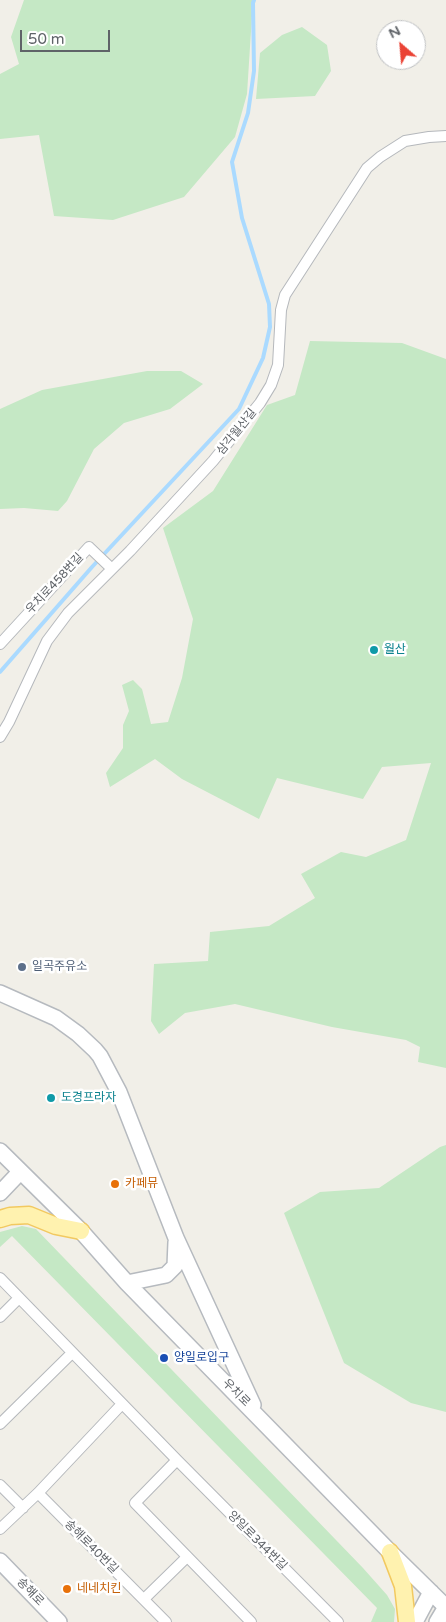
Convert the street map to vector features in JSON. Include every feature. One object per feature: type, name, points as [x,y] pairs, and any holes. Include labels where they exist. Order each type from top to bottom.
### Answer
[{"type":"main road","points":[[0,1220],[10,1216],[29,1215],[56,1226],[81,1231]]},
{"type":"main road","points":[[390,1552],[403,1586],[407,1622]]},
{"type":"street","name":"삼각월산길","points":[[0,737],[47,641],[68,613],[213,461],[260,403],[271,385],[278,365],[281,310],[285,295],[367,168],[405,141],[446,136]]},
{"type":"street","name":"우치로458번길","points":[[0,644],[89,547],[111,568]]},
{"type":"street","points":[[0,993],[56,1018],[78,1034],[95,1050],[119,1092],[176,1238],[259,1416]]},
{"type":"street","name":"우치로","points":[[0,1151],[81,1231],[127,1283],[446,1607],[438,1622]]},
{"type":"street","points":[[0,1193],[20,1172]]},
{"type":"street","points":[[127,1283],[166,1275],[175,1266],[176,1238]]},
{"type":"street","name":"양일로344번길","points":[[0,1278],[327,1618],[338,1622]]},
{"type":"street","points":[[0,1317],[19,1298]]},
{"type":"street","points":[[0,1424],[72,1353]]},
{"type":"street","points":[[0,1529],[38,1494],[122,1404]]},
{"type":"street","points":[[176,1460],[135,1503],[251,1622]]},
{"type":"street","points":[[0,1485],[23,1508]]},
{"type":"street","name":"송해로40번길","points":[[38,1494],[166,1622]]},
{"type":"street","points":[[144,1600],[187,1557]]},
{"type":"street","name":"송해로","points":[[0,1561],[59,1622]]},
{"type":"street","points":[[415,1622],[431,1592]]},
{"type":"green space","points":[[24,0],[253,0],[247,94],[235,137],[184,197],[113,220],[54,216],[39,135],[0,139],[0,74],[19,64],[11,37]]},
{"type":"green space","points":[[302,27],[327,45],[331,71],[315,96],[256,99],[260,53],[282,35]]},
{"type":"green space","points":[[310,341],[402,343],[446,359],[446,1068],[418,1062],[420,1047],[406,1040],[332,1027],[235,1004],[185,1013],[159,1034],[151,1021],[154,964],[208,961],[210,932],[269,926],[315,898],[301,874],[341,852],[366,857],[406,840],[431,763],[382,767],[363,799],[277,778],[259,819],[182,779],[155,759],[110,787],[106,773],[123,748],[123,725],[129,711],[122,685],[133,680],[142,689],[151,724],[168,722],[182,678],[193,619],[163,528],[213,491],[267,405],[295,395]]},
{"type":"green space","points":[[147,371],[181,371],[203,384],[170,409],[124,423],[94,449],[67,501],[58,511],[24,508],[0,509],[0,409],[42,390]]},
{"type":"green space","points":[[446,1145],[446,1412],[411,1403],[344,1363],[284,1213],[320,1192],[379,1188],[440,1147]]},
{"type":"green space","points":[[22,1226],[36,1229],[363,1568],[387,1595],[395,1609],[394,1622],[371,1622],[377,1608],[12,1236],[0,1247],[0,1232]]},
{"type":"waterway","points":[[0,672],[92,567],[239,409],[263,358],[270,327],[269,304],[242,218],[232,162],[248,113],[254,71],[254,0]]},
{"type":"place","name":"월산","points":[[374,650]]},
{"type":"place","name":"일곡주유소","points":[[22,967]]},
{"type":"place","name":"도경프라자","points":[[51,1098]]},
{"type":"place","name":"카페뮤","points":[[115,1184]]},
{"type":"place","name":"양일로입구","points":[[164,1358]]},
{"type":"place","name":"네네치킨","points":[[67,1589]]}]
